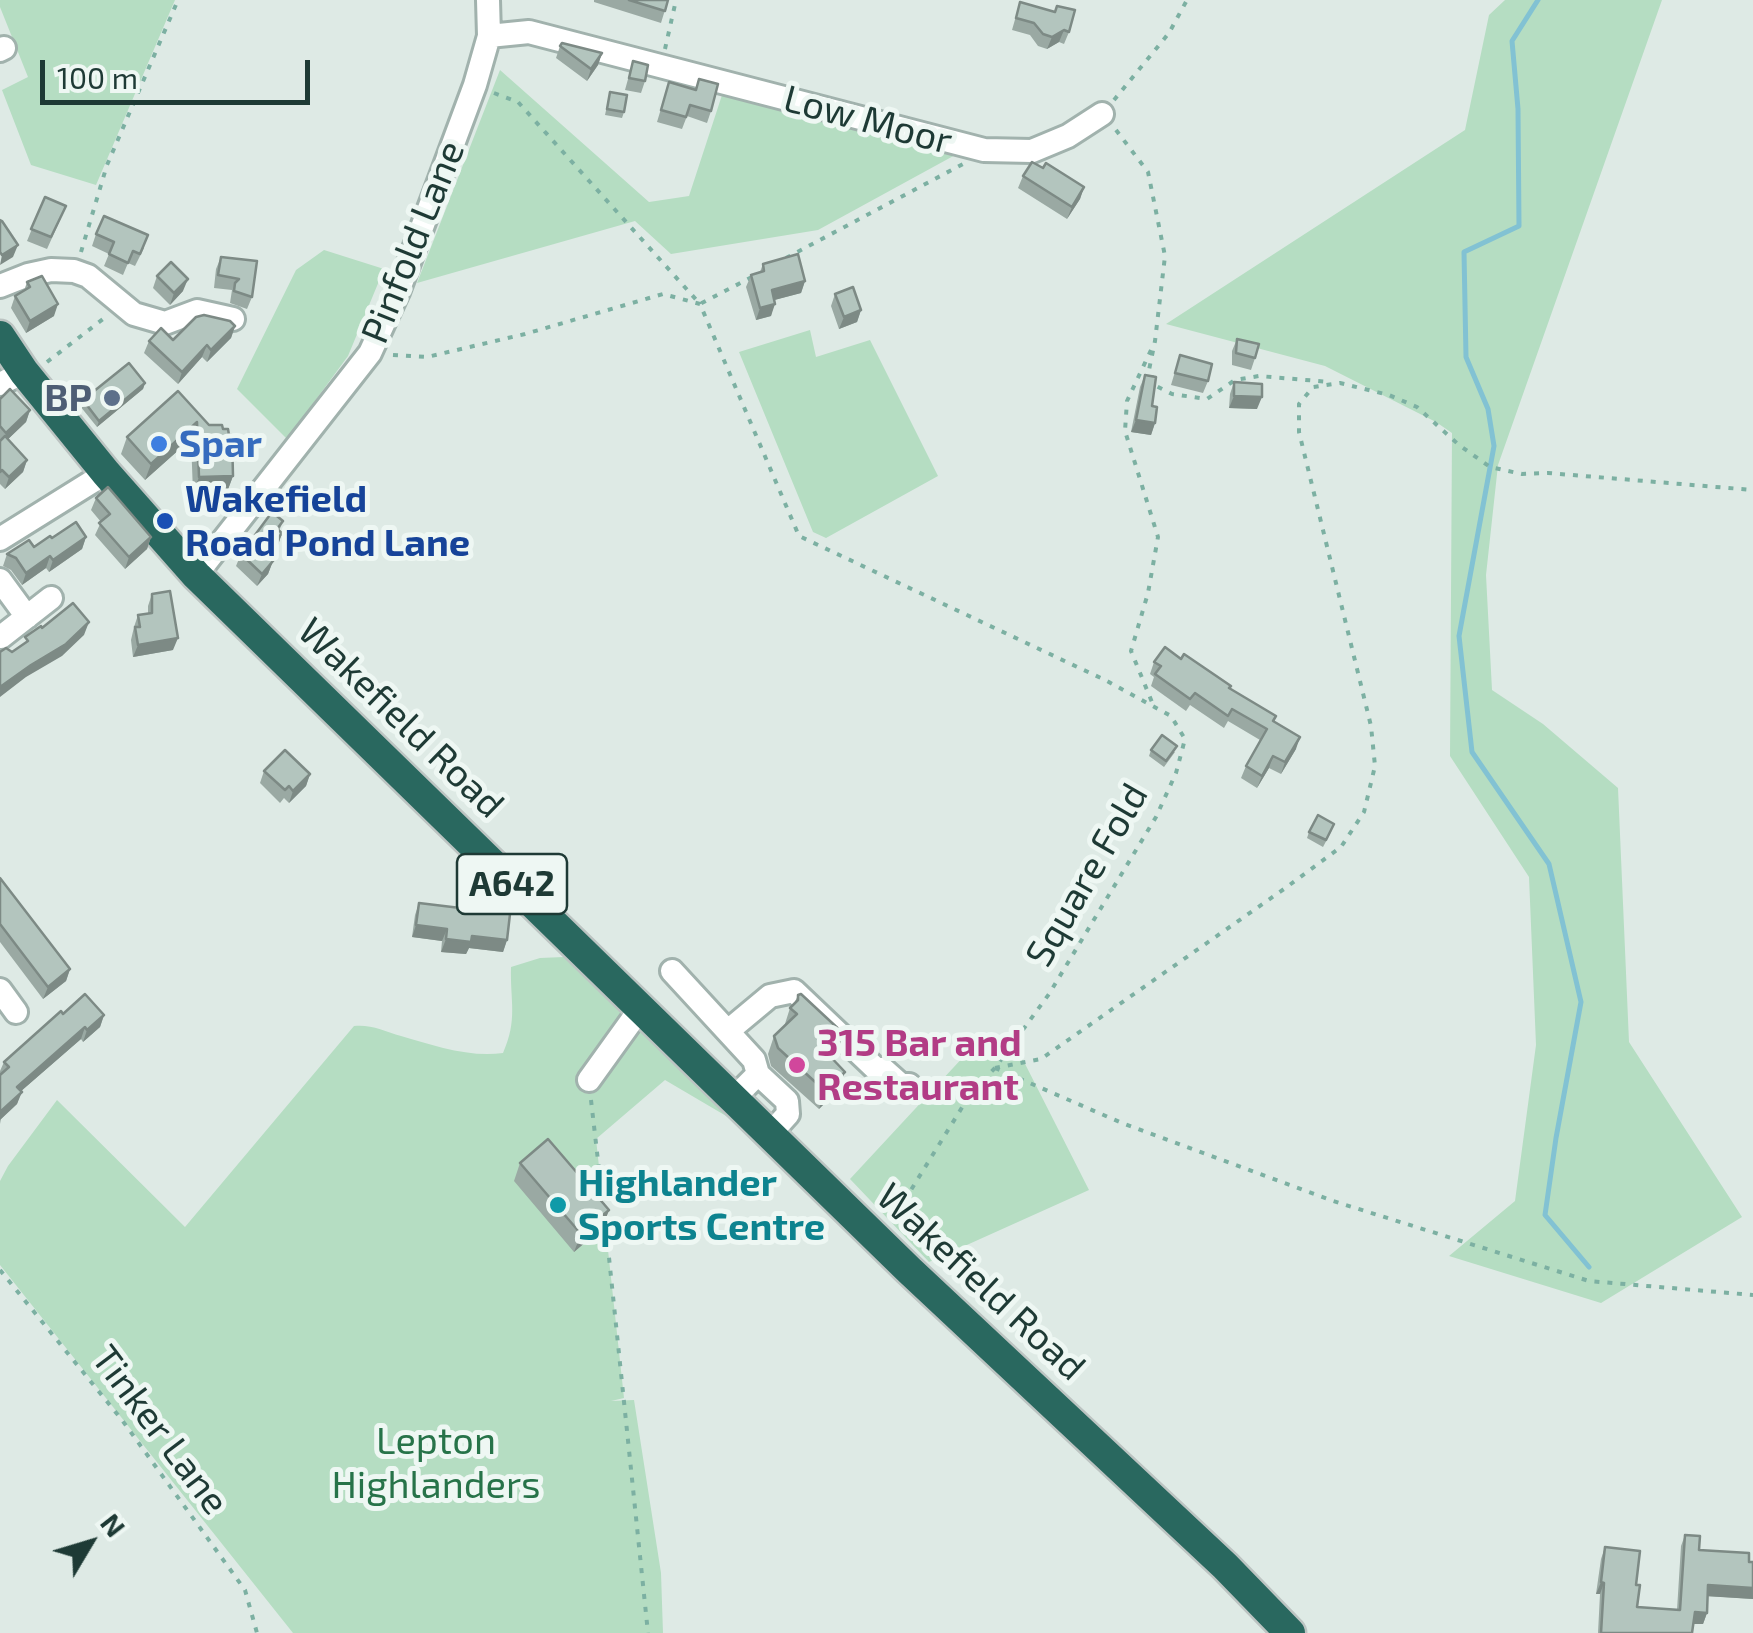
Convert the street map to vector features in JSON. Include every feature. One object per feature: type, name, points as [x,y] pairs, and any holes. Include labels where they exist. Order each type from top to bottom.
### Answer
[{"type":"highway","name":"Wakefield Road","points":[[0,336],[18,378],[196,575],[870,1233],[1226,1566],[1290,1633]]},
{"type":"street","name":"Pinfold Lane","points":[[196,575],[370,354],[398,292],[475,86],[489,36],[488,0]]},
{"type":"street","name":"Low Moor","points":[[489,36],[529,32],[984,150],[1032,151],[1068,136],[1102,114]]},
{"type":"street","points":[[0,286],[28,274],[74,271],[88,276],[134,314],[166,322],[197,311],[233,320]]},
{"type":"street","points":[[0,538],[106,473]]},
{"type":"street","points":[[0,580],[27,617]]},
{"type":"street","points":[[1,637],[51,598]]},
{"type":"street","points":[[672,971],[754,1060],[758,1074],[787,1101],[788,1114],[770,1134]]},
{"type":"street","points":[[0,990],[16,1012]]},
{"type":"street","points":[[728,1031],[770,996],[794,991],[876,1069],[883,1068],[901,1084],[909,1085]]},
{"type":"street","points":[[589,1080],[640,1008]]},
{"type":"street","points":[[733,1099],[758,1074]]},
{"type":"path","points":[[74,271],[108,165],[178,0]]},
{"type":"path","points":[[660,66],[676,0]]},
{"type":"path","points":[[1188,0],[1168,33],[1102,114],[1148,172],[1165,256],[1149,370],[1156,386],[1172,394],[1207,399],[1235,380],[1258,376],[1340,383],[1417,406],[1490,467],[1522,474],[1753,490]]},
{"type":"path","points":[[475,86],[518,102],[700,304],[799,536],[1106,680],[1155,708]]},
{"type":"path","points":[[774,265],[947,174],[984,150]]},
{"type":"path","points":[[370,354],[427,357],[525,334],[663,294],[700,304],[759,273]]},
{"type":"path","points":[[18,378],[110,313]]},
{"type":"path","points":[[1155,341],[1128,401],[1125,430],[1158,538],[1148,593],[1130,651],[1155,708]]},
{"type":"path","points":[[870,1233],[901,1206],[971,1093],[995,1068],[1041,1059],[1108,1013],[1284,890],[1340,846],[1364,812],[1376,766],[1372,726],[1299,432],[1299,404],[1313,387],[1340,383]]},
{"type":"path","name":"Square Fold","points":[[995,1068],[1049,994],[1156,817],[1176,773],[1185,739],[1171,716],[1155,708]]},
{"type":"path","points":[[995,1068],[1122,1123],[1333,1201],[1590,1282],[1753,1295]]},
{"type":"path","points":[[589,1080],[648,1633]]},
{"type":"path","name":"Tinker Lane","points":[[0,1270],[122,1420],[245,1590],[257,1633]]},
{"type":"green space","points":[[0,0],[175,0],[96,185],[31,165],[2,90],[28,77]]},
{"type":"green space","points":[[1505,0],[1662,0],[1498,465],[1486,575],[1492,690],[1543,724],[1618,788],[1629,1042],[1742,1217],[1601,1303],[1449,1256],[1515,1201],[1536,1045],[1529,877],[1450,756],[1452,433],[1325,366],[1166,324],[1465,130],[1489,15]]},
{"type":"green space","points":[[500,70],[649,202],[689,196],[723,92],[957,154],[818,230],[671,254],[635,221],[417,283]]},
{"type":"green space","points":[[324,250],[384,269],[348,356],[287,439],[237,389],[296,270]]},
{"type":"green space","points":[[810,330],[816,357],[870,340],[938,476],[826,538],[813,532],[739,352]]},
{"type":"green space","name":"Lepton Highlanders","points":[[564,957],[733,1120],[665,1080],[596,1139],[624,1398],[611,1401],[634,1400],[661,1573],[663,1633],[293,1633],[0,1265],[0,1181],[57,1100],[185,1227],[354,1026],[372,1027],[464,1052],[503,1053],[512,1020],[511,967],[540,958]]},
{"type":"green space","points":[[1018,1050],[1089,1190],[929,1262],[850,1179],[966,1054]]},
{"type":"building","points":[[629,0],[668,0],[665,11]]},
{"type":"building","points":[[1020,2],[1055,12],[1057,6],[1075,10],[1069,32],[1064,30],[1052,37],[1043,34],[1034,23],[1016,18]]},
{"type":"building","points":[[562,43],[602,53],[591,69],[560,46]]},
{"type":"building","points":[[633,61],[648,65],[645,81],[629,78]]},
{"type":"building","points":[[699,79],[718,84],[711,111],[690,105],[686,117],[661,110],[669,82],[696,90]]},
{"type":"building","points":[[610,92],[627,95],[624,112],[607,109]]},
{"type":"building","points":[[1032,162],[1043,168],[1046,163],[1084,187],[1072,207],[1023,176]]},
{"type":"building","points":[[45,197],[66,206],[51,237],[31,229]]},
{"type":"building","points":[[104,216],[148,235],[140,254],[133,251],[128,263],[109,254],[114,242],[96,234]]},
{"type":"building","points":[[0,220],[18,245],[2,255],[0,252]]},
{"type":"building","points":[[798,254],[805,281],[772,290],[775,304],[760,308],[751,275],[764,271],[763,264]]},
{"type":"building","points":[[221,257],[257,261],[252,297],[234,291],[239,279],[218,275]]},
{"type":"building","points":[[171,262],[188,279],[174,293],[157,276]]},
{"type":"building","points":[[42,276],[58,304],[30,321],[15,296],[30,287],[27,282]]},
{"type":"building","points":[[853,287],[861,310],[844,317],[835,294]]},
{"type":"building","points":[[196,317],[230,321],[235,326],[211,350],[207,345],[182,372],[149,341],[161,328],[173,340]]},
{"type":"building","points":[[1237,339],[1259,344],[1255,358],[1236,353]]},
{"type":"building","points":[[1180,355],[1212,364],[1208,381],[1175,373]]},
{"type":"building","name":"BP","points":[[129,363],[145,383],[99,421],[83,400]]},
{"type":"building","points":[[1145,375],[1156,377],[1152,406],[1157,407],[1155,423],[1136,420]]},
{"type":"building","points":[[1234,382],[1262,384],[1262,397],[1234,396]]},
{"type":"building","points":[[10,389],[30,410],[6,433],[0,426],[0,399]]},
{"type":"building","points":[[178,391],[209,425],[222,425],[232,435],[233,476],[199,477],[197,422],[151,464],[127,437]]},
{"type":"building","points":[[5,436],[27,460],[9,477],[0,472],[0,441]]},
{"type":"building","points":[[108,487],[151,537],[129,557],[99,523],[110,514],[96,498]]},
{"type":"building","points":[[272,512],[283,521],[277,529],[282,533],[266,555],[273,561],[262,574],[241,554]]},
{"type":"building","points":[[76,522],[86,537],[26,573],[16,558],[7,554],[29,540],[34,547]]},
{"type":"building","points":[[170,591],[178,638],[138,645],[138,615],[152,613],[152,594]]},
{"type":"building","points":[[73,603],[89,622],[66,644],[0,687],[0,652],[6,648],[12,652],[28,641],[25,637]]},
{"type":"building","points":[[1165,647],[1181,659],[1184,654],[1229,688],[1276,716],[1273,721],[1300,737],[1285,762],[1273,756],[1262,776],[1246,766],[1267,729],[1232,709],[1228,716],[1195,693],[1190,699],[1155,674],[1161,666],[1154,662]]},
{"type":"building","points":[[1162,735],[1177,746],[1166,761],[1151,750]]},
{"type":"building","points":[[285,750],[310,774],[293,791],[289,786],[285,790],[264,771]]},
{"type":"building","points":[[1318,815],[1334,824],[1326,840],[1309,832]]},
{"type":"building","points":[[0,878],[70,969],[48,987],[0,924]]},
{"type":"building","points":[[419,903],[510,914],[507,940],[472,936],[471,942],[446,939],[447,929],[416,925]]},
{"type":"building","points":[[85,994],[104,1015],[17,1087],[22,1092],[0,1112],[0,1075],[9,1067],[4,1062]]},
{"type":"building","points":[[801,994],[844,1034],[826,1052],[845,1072],[825,1091],[778,1048],[774,1036],[797,1014],[790,1008]]},
{"type":"building","points":[[548,1139],[609,1210],[581,1234],[520,1163]]},
{"type":"building","points":[[1685,1535],[1700,1536],[1699,1550],[1749,1553],[1753,1588],[1708,1585],[1707,1613],[1695,1612],[1692,1633],[1601,1633],[1605,1547],[1640,1551],[1637,1607],[1680,1610]]},
{"type":"waterway","points":[[1538,0],[1512,41],[1518,109],[1519,226],[1464,252],[1466,357],[1488,409],[1494,446],[1459,636],[1472,752],[1549,864],[1581,1002],[1545,1215],[1589,1267]]},
{"type":"place","name":"BP","points":[[112,398]]},
{"type":"place","name":"Spar","points":[[159,444]]},
{"type":"place","name":"Wakefield Road Pond Lane","points":[[165,521]]},
{"type":"place","name":"315 Bar and Restaurant","points":[[797,1065]]},
{"type":"place","name":"Highlander Sports Centre","points":[[558,1205]]}]
